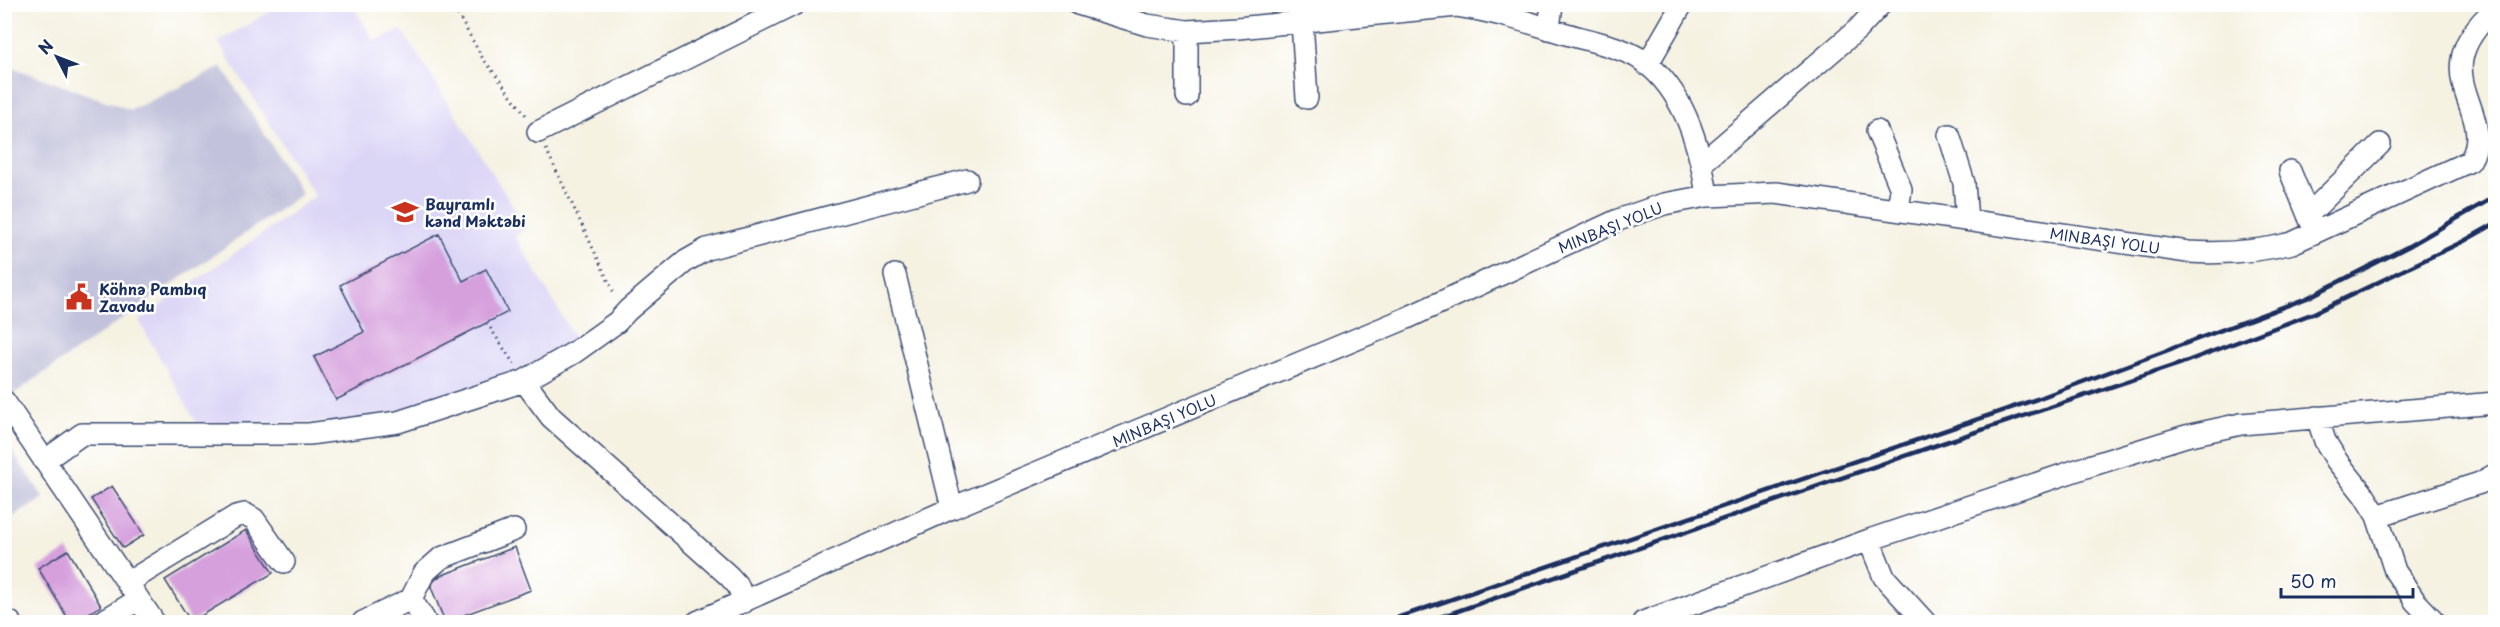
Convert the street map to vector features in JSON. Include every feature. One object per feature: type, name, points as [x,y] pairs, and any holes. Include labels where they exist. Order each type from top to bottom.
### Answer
[{"type":"street","points":[[538,132],[795,4]]},
{"type":"street","points":[[1549,29],[1551,4]]},
{"type":"street","points":[[1702,163],[1858,29],[1881,4]]},
{"type":"street","points":[[1079,5],[1147,25],[1187,31],[1457,6],[1483,10],[1549,29],[1636,57],[1659,75],[1679,104],[1696,143],[1702,163],[1707,196]]},
{"type":"street","points":[[1647,65],[1681,6]]},
{"type":"street","points":[[2312,224],[2470,161],[2484,151],[2491,142],[2495,124],[2493,115],[2473,78],[2468,63],[2474,36],[2483,20],[2496,8]]},
{"type":"street","points":[[1302,21],[1307,98]]},
{"type":"street","points":[[1187,31],[1187,96]]},
{"type":"street","points":[[1877,131],[1900,189],[1899,210]]},
{"type":"street","points":[[1949,135],[1964,183],[1967,220]]},
{"type":"street","points":[[697,622],[952,508],[1407,318],[1618,220],[1664,204],[1707,196],[1776,193],[2188,252],[2220,254],[2266,249],[2292,243],[2312,224],[2380,144]]},
{"type":"street","points":[[2290,171],[2312,224]]},
{"type":"street","points":[[44,461],[82,434],[309,434],[398,422],[524,381],[575,352],[617,322],[686,261],[707,249],[967,180]]},
{"type":"street","points":[[895,275],[952,508]]},
{"type":"street","points":[[524,381],[551,417],[729,576],[738,586],[744,602]]},
{"type":"street","points":[[4,401],[154,622]]},
{"type":"street","points":[[1643,622],[1869,540],[2186,436],[2241,424],[2496,403]]},
{"type":"street","points":[[2317,417],[2325,441],[2337,461],[2378,516],[2395,571],[2415,601],[2435,622]]},
{"type":"street","points":[[2378,516],[2480,483],[2496,474]]},
{"type":"street","points":[[101,622],[133,592],[236,516],[245,514],[254,519],[284,562]]},
{"type":"street","points":[[363,622],[411,599],[424,573],[441,558],[514,530]]},
{"type":"street","points":[[1869,540],[1884,577],[1925,622]]},
{"type":"street","points":[[411,599],[426,622]]},
{"type":"street","points":[[4,619],[10,622]]},
{"type":"path","points":[[452,4],[482,57],[538,132],[607,282],[628,310]]},
{"type":"path","points":[[487,323],[524,381]]},
{"type":"shaded area","name":"Bayramlı kənd Məktəbi","points":[[352,4],[374,41],[402,30],[527,228],[515,236],[576,340],[526,367],[456,395],[390,413],[346,422],[197,424],[139,321],[315,196],[218,42],[281,5]]},
{"type":"shaded area","name":"Köhnə Pambıq Zavodu","points":[[5,65],[131,110],[222,67],[302,194],[5,400]]},
{"type":"shaded area","points":[[5,441],[44,498],[4,522]]},
{"type":"building","points":[[439,234],[463,281],[486,269],[508,312],[336,400],[314,357],[364,332],[340,285]]},
{"type":"building","points":[[112,486],[144,535],[123,548],[91,499]]},
{"type":"building","points":[[246,530],[273,573],[191,622],[165,580]]},
{"type":"building","points":[[515,547],[531,590],[445,622],[431,587],[434,581],[440,576]]},
{"type":"building","points":[[68,550],[101,606],[74,622],[70,622],[38,568]]},
{"type":"railway","points":[[1385,622],[2037,399],[2307,298],[2409,246],[2496,196]]},
{"type":"railway","points":[[1426,622],[1928,448],[2182,363],[2314,313],[2464,241],[2496,223]]},
{"type":"place","name":"Bayramlı kənd Məktəbi","points":[[405,212]]},
{"type":"place","name":"Köhnə Pambıq Zavodu","points":[[79,297]]}]
